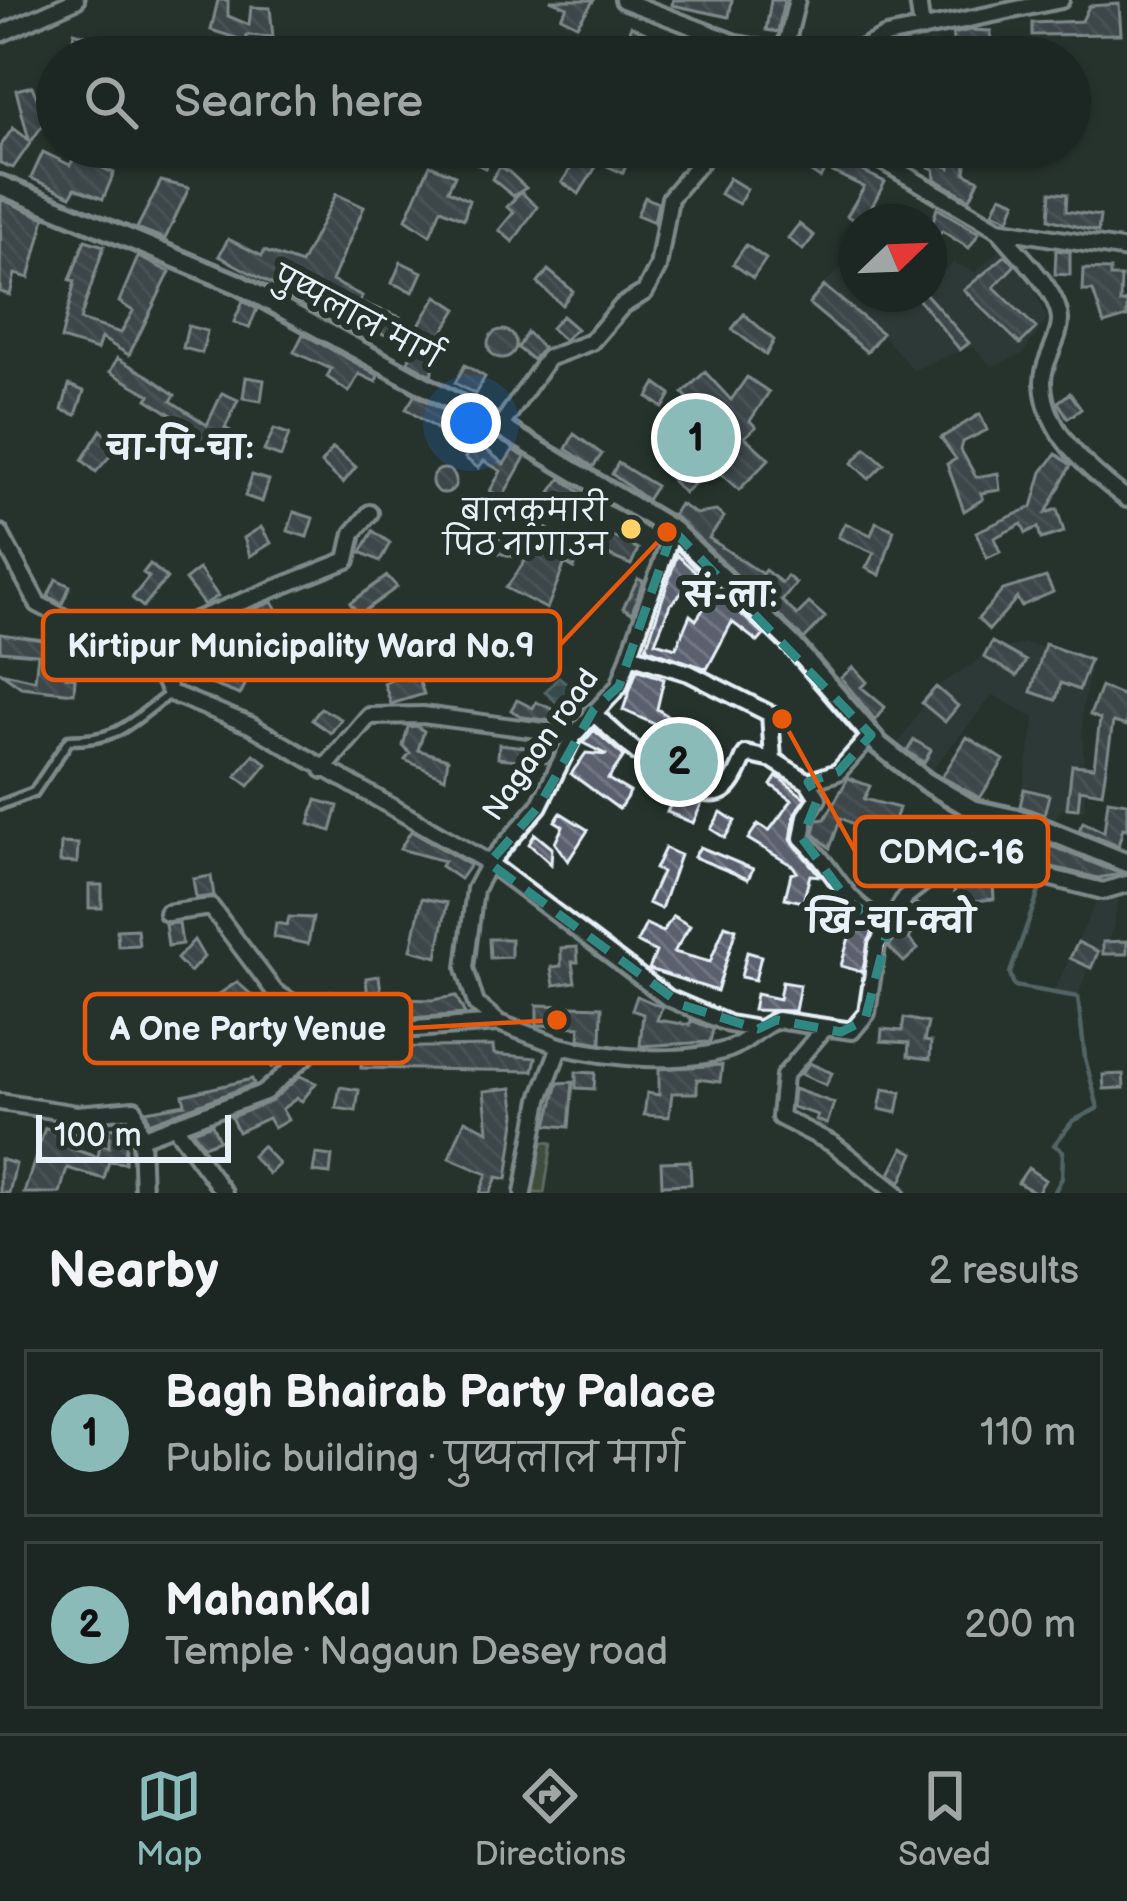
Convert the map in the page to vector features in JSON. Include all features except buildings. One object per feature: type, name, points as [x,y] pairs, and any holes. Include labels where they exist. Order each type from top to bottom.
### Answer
[{"type":"street","points":[[0,34],[76,0]]},
{"type":"street","points":[[623,0],[717,36]]},
{"type":"street","points":[[788,36],[797,0]]},
{"type":"street","points":[[918,0],[922,29]]},
{"type":"street","points":[[894,36],[1061,0]]},
{"type":"street","points":[[500,427],[548,358],[591,342],[622,306],[644,292],[658,267],[670,198],[695,168]]},
{"type":"street","points":[[894,168],[998,229],[1127,250]]},
{"type":"street","name":"पुष्पलाल मार्ग","points":[[0,185],[238,284],[500,427],[673,530],[792,644],[871,735],[926,782],[972,809],[1022,820],[1127,863]]},
{"type":"street","points":[[998,229],[1056,303],[1060,322],[1043,385],[1058,431],[1088,470],[1127,499]]},
{"type":"street","points":[[156,666],[186,624],[347,560],[353,532],[370,512]]},
{"type":"street","name":"Nagaon road","points":[[499,1023],[476,1004],[464,968],[469,912],[489,863],[538,806],[574,735],[619,686],[673,530]]},
{"type":"street","points":[[0,533],[38,604],[156,666],[171,693],[250,725],[489,863],[668,998],[729,1024],[758,1029]]},
{"type":"street","points":[[630,655],[689,673],[770,714],[772,760]]},
{"type":"street","points":[[592,712],[681,785],[719,792],[729,787],[746,754],[772,760],[808,782],[818,798],[806,816],[802,838],[822,857],[849,902],[889,925]]},
{"type":"street","points":[[323,770],[369,716],[423,715],[574,735]]},
{"type":"street","points":[[808,782],[838,772],[871,735]]},
{"type":"street","points":[[141,1138],[265,1092],[330,1035],[499,1023],[586,1052],[699,1054],[737,1046],[777,1020],[852,1030],[865,1020],[873,961],[889,925],[928,879],[1016,869],[1103,891],[1127,884]]},
{"type":"street","points":[[167,913],[211,907],[275,992],[314,1016],[330,1035]]},
{"type":"street","points":[[824,1029],[784,1076],[780,1117],[832,1144],[896,1193]]},
{"type":"street","points":[[523,1193],[540,1099],[560,1046]]},
{"type":"street","points":[[0,1102],[77,1114],[134,1108],[141,1138],[143,1193]]},
{"type":"street","points":[[174,1125],[224,1193]]},
{"type":"lane","points":[[0,805],[34,793],[69,740],[101,740],[128,729],[171,693]]},
{"type":"highlighted area","points":[[673,530],[871,735],[838,772],[808,782],[818,798],[802,838],[849,902],[889,925],[865,1020],[841,1032],[777,1020],[758,1029],[682,1005],[489,863],[539,806],[594,709],[619,686]]},
{"type":"shaded area","points":[[1003,246],[1025,267],[1047,320],[1022,354],[992,367],[973,346],[913,370],[884,336],[866,356],[809,300],[839,269],[839,312],[947,312],[947,268],[953,263],[976,272]]},
{"type":"shaded area","points":[[1024,643],[1092,659],[1082,711],[1085,810],[1061,809],[1055,821],[1019,810],[1035,718],[993,695],[930,772],[895,748],[936,687],[988,654]]},
{"type":"shaded area","points":[[1119,895],[1113,929],[1093,970],[1087,970],[1078,997],[1054,991],[1099,896]]},
{"type":"green space","points":[[538,1141],[552,1143],[544,1193],[530,1193]]},
{"type":"water","points":[[559,677],[584,697],[570,714],[545,692]]},
{"type":"waterway","points":[[1041,841],[1042,883],[1010,973],[1014,986],[1078,997],[1085,1058],[1098,1108],[1073,1121],[1054,1145],[1063,1151],[1062,1178],[1054,1193]]},
{"type":"place","name":"Bagh Bhairab Party Palace","points":[[696,438]]},
{"type":"place","name":"बालकुमारी पिठ नागाउन","points":[[631,529]]},
{"type":"place","name":"Kirtipur Municipality Ward No.9","points":[[667,532]]},
{"type":"place","name":"CDMC-16","points":[[782,719]]},
{"type":"place","name":"MahanKal","points":[[679,762]]},
{"type":"place","name":"A One Party Venue","points":[[557,1020]]},
{"type":"district","name":"चा-पि-चाः","points":[[180,449]]},
{"type":"district","name":"सं-ला:","points":[[731,596]]},
{"type":"district","name":"खि-चा-क्वो","points":[[891,922]]}]
